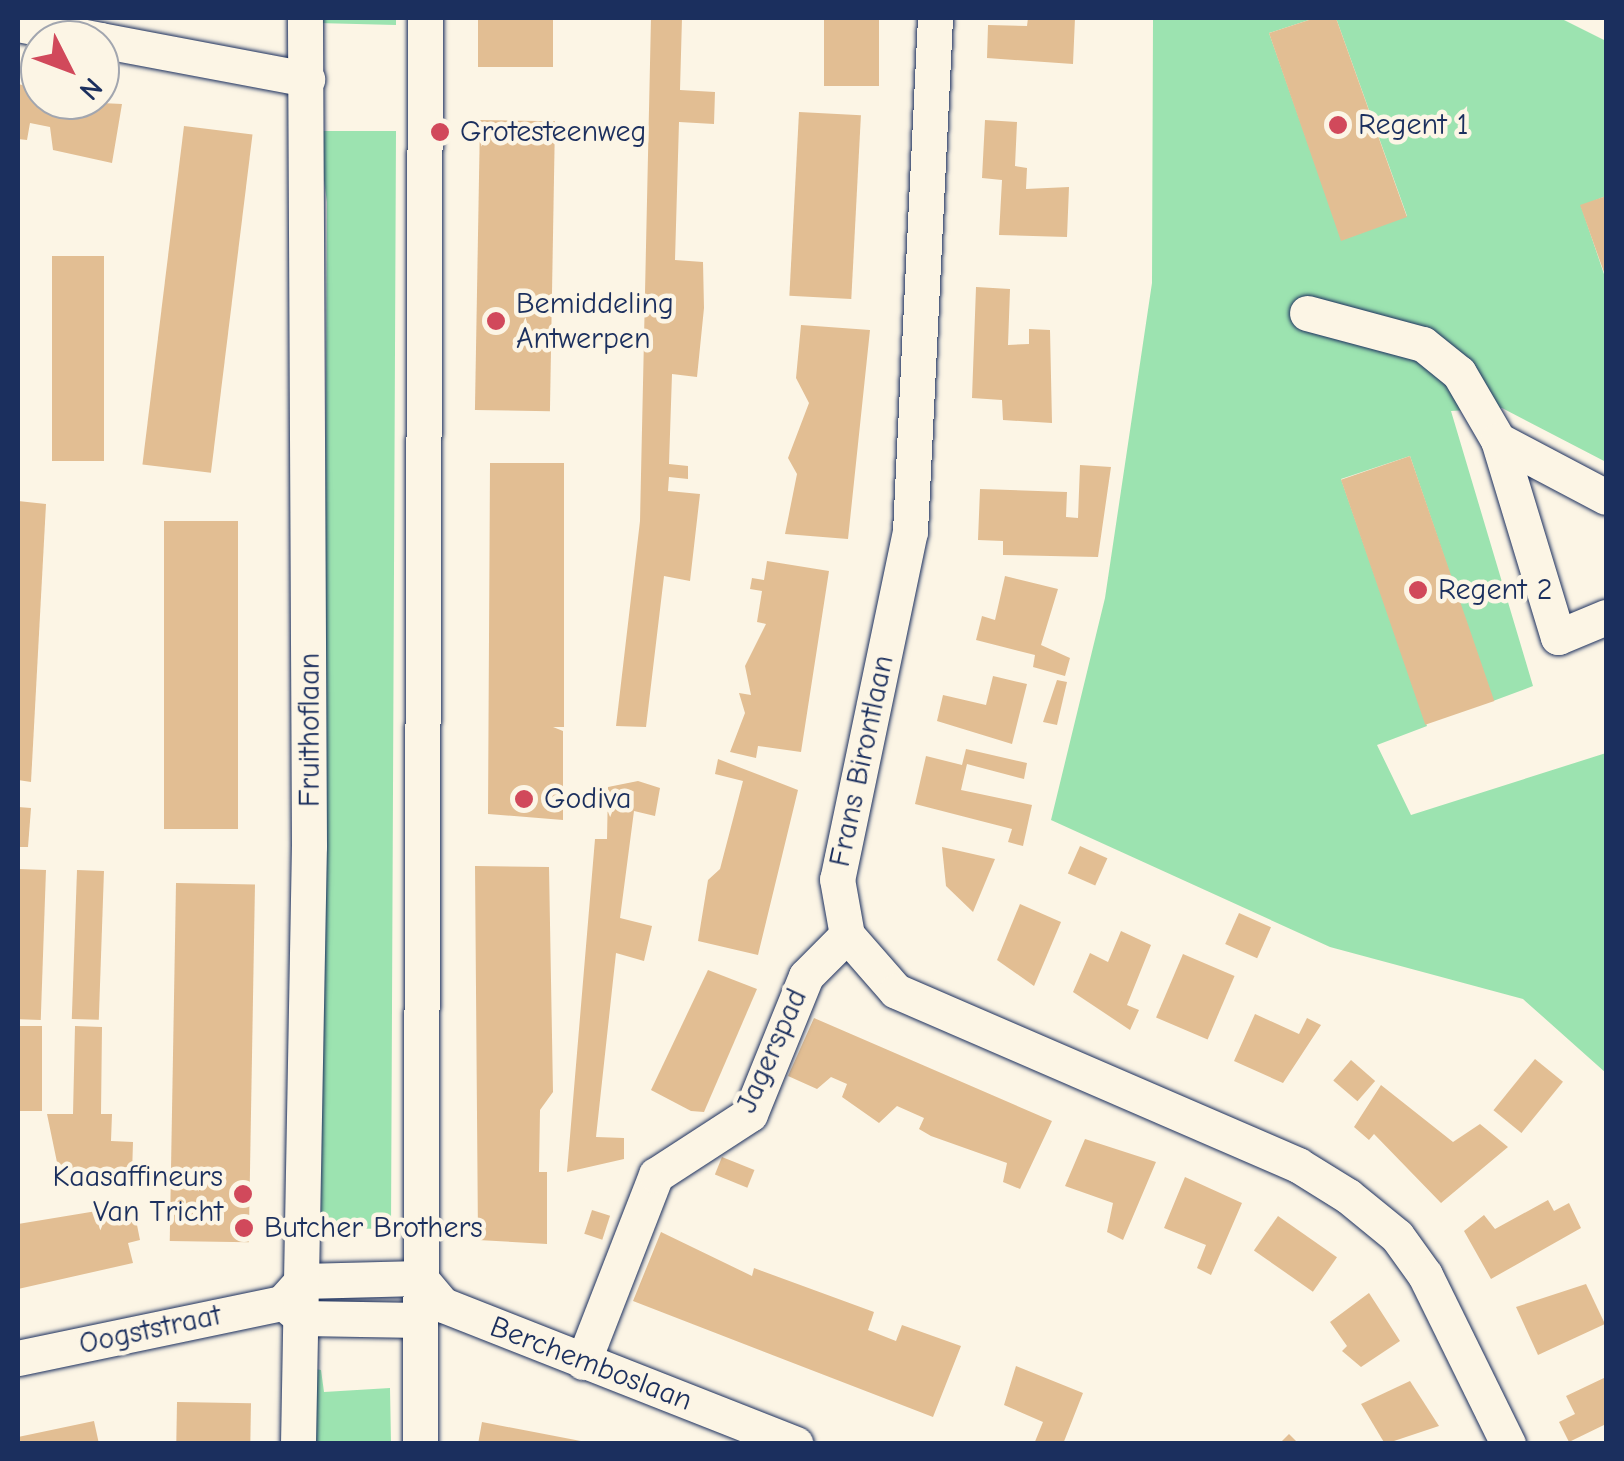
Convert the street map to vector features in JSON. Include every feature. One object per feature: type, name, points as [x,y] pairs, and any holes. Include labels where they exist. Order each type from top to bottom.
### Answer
[{"type":"street","name":"Fruithoflaan","points":[[298,1444],[306,18]]},
{"type":"street","points":[[420,1444],[428,1301],[425,18]]},
{"type":"street","name":"Frans Birontlaan","points":[[935,18],[910,530],[836,879],[847,935],[896,992],[1348,1196],[1397,1236],[1425,1275],[1508,1444]]},
{"type":"street","points":[[120,44],[307,79]]},
{"type":"street","points":[[1306,313],[1422,344],[1459,373],[1498,440],[1558,637],[1606,617]]},
{"type":"street","points":[[1498,440],[1606,497]]},
{"type":"street","name":"Jagerspad","points":[[582,1362],[656,1175],[750,1114],[806,976],[847,935]]},
{"type":"street","name":"Oogststraat","points":[[18,1358],[296,1301],[428,1301]]},
{"type":"street","name":"Berchemboslaan","points":[[428,1301],[796,1444]]},
{"type":"green space","points":[[317,18],[396,18],[396,25],[317,23]]},
{"type":"green space","points":[[1153,18],[1315,18],[1269,33],[1342,240],[1407,216],[1336,18],[1560,18],[1606,41],[1606,196],[1581,206],[1606,280],[1606,462],[1502,408],[1451,411],[1533,686],[1493,701],[1410,456],[1341,479],[1427,726],[1377,745],[1411,815],[1606,753],[1606,1073],[1523,999],[1330,947],[1051,820],[1105,598],[1152,283]]},
{"type":"green space","points":[[317,131],[396,131],[391,1229],[321,1228],[327,202]]},
{"type":"green space","points":[[306,1367],[321,1370],[324,1392],[390,1388],[391,1443],[314,1443]]},
{"type":"building","points":[[478,18],[553,18],[553,67],[478,67]]},
{"type":"building","points":[[651,18],[682,18],[680,90],[715,92],[714,124],[679,122],[675,260],[703,262],[704,308],[697,377],[672,374],[669,464],[688,466],[688,479],[669,477],[668,491],[700,494],[690,581],[664,576],[646,727],[616,726],[640,521]]},
{"type":"building","points":[[824,18],[879,18],[879,86],[824,86]]},
{"type":"building","points":[[1028,18],[1075,18],[1073,64],[987,58],[988,25],[1027,26]]},
{"type":"building","name":"Regent 1","points":[[1315,18],[1336,18],[1407,217],[1341,241],[1269,33]]},
{"type":"building","points":[[18,84],[20,120],[119,120],[112,163],[53,150],[50,127],[30,123],[27,140],[18,139]]},
{"type":"building","points":[[799,112],[861,115],[851,299],[789,296]]},
{"type":"building","points":[[480,120],[555,121],[550,411],[475,410]]},
{"type":"building","points":[[985,120],[1017,122],[1015,166],[1027,168],[1026,189],[1069,187],[1067,237],[999,235],[1002,180],[982,178]]},
{"type":"building","points":[[184,126],[252,134],[211,473],[142,464]]},
{"type":"building","points":[[1606,196],[1606,278],[1580,205]]},
{"type":"building","points":[[52,256],[104,256],[104,461],[52,461]]},
{"type":"building","points":[[976,287],[1010,289],[1008,345],[1029,344],[1029,329],[1050,330],[1052,423],[1003,420],[1002,400],[972,398]]},
{"type":"building","points":[[801,325],[870,330],[848,539],[785,534],[797,474],[788,458],[809,403],[796,378]]},
{"type":"building","name":"Regent 2","points":[[1410,456],[1494,701],[1425,725],[1341,480]]},
{"type":"building","points":[[490,463],[564,463],[564,727],[553,727],[563,731],[563,820],[488,814]]},
{"type":"building","points":[[1080,465],[1111,467],[1098,557],[1003,555],[1003,541],[978,540],[980,489],[1067,492],[1066,517],[1078,518]]},
{"type":"building","points":[[18,501],[46,504],[31,782],[18,780]]},
{"type":"building","points":[[164,521],[238,521],[238,829],[164,829]]},
{"type":"building","points":[[767,561],[829,571],[801,752],[758,746],[756,758],[730,752],[745,713],[739,693],[751,695],[745,666],[766,624],[757,622],[762,591],[750,589],[752,578],[764,580]]},
{"type":"building","points":[[1005,576],[1058,589],[1041,645],[1070,658],[1065,676],[1033,667],[1035,655],[976,640],[982,616],[995,620]]},
{"type":"building","points":[[993,676],[1027,684],[1012,744],[937,721],[943,695],[986,705]]},
{"type":"building","points":[[1057,680],[1067,682],[1057,725],[1043,722]]},
{"type":"building","points":[[966,749],[1027,763],[1024,779],[967,764],[961,790],[1032,805],[1023,846],[1008,842],[1012,829],[915,804],[926,756],[962,765]]},
{"type":"building","points":[[718,759],[798,790],[758,955],[698,941],[708,880],[720,869],[743,781],[715,774]]},
{"type":"building","points":[[638,781],[660,788],[655,816],[634,811],[620,918],[652,926],[644,961],[616,953],[596,1137],[624,1138],[624,1159],[567,1172],[595,839],[607,839],[608,787]]},
{"type":"building","points":[[18,807],[31,808],[28,847],[18,847]]},
{"type":"building","points":[[1080,846],[1107,858],[1095,886],[1068,873]]},
{"type":"building","points":[[942,847],[995,859],[973,912],[946,886]]},
{"type":"building","points":[[475,866],[549,867],[553,1092],[540,1110],[539,1172],[547,1172],[547,1244],[478,1240]]},
{"type":"building","points":[[18,869],[46,870],[41,1020],[18,1019]]},
{"type":"building","points":[[77,870],[104,871],[99,1020],[72,1019]]},
{"type":"building","points":[[176,883],[255,884],[249,1242],[170,1241]]},
{"type":"building","points":[[1020,904],[1061,922],[1034,986],[997,960]]},
{"type":"building","points":[[1239,913],[1271,927],[1257,958],[1225,944]]},
{"type":"building","points":[[1121,931],[1151,945],[1127,1005],[1139,1010],[1130,1030],[1073,992],[1090,953],[1108,962]]},
{"type":"building","points":[[1183,954],[1235,976],[1208,1039],[1156,1018]]},
{"type":"building","points":[[708,970],[757,989],[704,1112],[691,1111],[651,1090]]},
{"type":"building","points":[[1255,1014],[1299,1034],[1307,1018],[1321,1025],[1283,1083],[1234,1061]]},
{"type":"building","points":[[814,1018],[1052,1121],[1020,1189],[1003,1182],[1007,1163],[931,1136],[919,1129],[924,1118],[897,1106],[879,1123],[842,1097],[847,1084],[831,1077],[817,1089],[788,1076]]},
{"type":"building","points":[[18,1026],[42,1026],[42,1111],[18,1111]]},
{"type":"building","points":[[75,1026],[102,1027],[101,1114],[112,1114],[111,1141],[133,1142],[132,1174],[59,1172],[47,1114],[73,1114]]},
{"type":"building","points":[[1535,1059],[1563,1082],[1521,1133],[1493,1110]]},
{"type":"building","points":[[1351,1060],[1375,1081],[1357,1101],[1333,1080]]},
{"type":"building","points":[[1381,1085],[1453,1142],[1480,1124],[1508,1147],[1441,1203],[1374,1134],[1369,1140],[1354,1127]]},
{"type":"building","points":[[1085,1139],[1156,1162],[1123,1240],[1107,1232],[1113,1203],[1065,1186]]},
{"type":"building","points":[[722,1157],[754,1170],[747,1188],[715,1175]]},
{"type":"building","points":[[1185,1177],[1242,1203],[1211,1275],[1197,1268],[1206,1245],[1164,1228]]},
{"type":"building","points":[[1548,1200],[1554,1211],[1569,1203],[1581,1228],[1491,1279],[1464,1231],[1484,1215],[1495,1229]]},
{"type":"building","points":[[133,1205],[140,1240],[128,1243],[133,1263],[18,1289],[18,1224]]},
{"type":"building","points":[[592,1210],[610,1216],[602,1240],[584,1234]]},
{"type":"building","points":[[1278,1216],[1337,1257],[1313,1292],[1254,1250]]},
{"type":"building","points":[[661,1232],[752,1276],[754,1268],[874,1312],[868,1330],[896,1341],[902,1325],[961,1346],[933,1417],[633,1301]]},
{"type":"building","points":[[1586,1284],[1605,1324],[1538,1355],[1516,1307]]},
{"type":"building","points":[[1369,1293],[1400,1341],[1361,1367],[1342,1351],[1347,1346],[1330,1322]]},
{"type":"building","points":[[1016,1366],[1083,1393],[1063,1444],[1034,1444],[1043,1422],[1004,1405]]},
{"type":"building","points":[[1606,1377],[1606,1424],[1569,1442],[1559,1422],[1575,1414],[1566,1396]]},
{"type":"building","points":[[1410,1381],[1439,1426],[1385,1444],[1361,1404]]},
{"type":"building","points":[[177,1402],[251,1403],[250,1444],[176,1444]]},
{"type":"building","points":[[94,1421],[99,1444],[18,1444],[18,1437]]},
{"type":"building","points":[[482,1422],[586,1442],[586,1444],[478,1444]]},
{"type":"building","points":[[1289,1434],[1299,1444],[1279,1444]]},
{"type":"place","name":"Regent 1","points":[[1338,125]]},
{"type":"place","name":"Grotesteenweg","points":[[440,132]]},
{"type":"place","name":"Bemiddeling Antwerpen","points":[[496,321]]},
{"type":"place","name":"Regent 2","points":[[1418,590]]},
{"type":"place","name":"Godiva","points":[[524,799]]},
{"type":"place","name":"Kaasaffineurs Van Tricht","points":[[243,1194]]},
{"type":"place","name":"Butcher Brothers","points":[[244,1228]]}]
